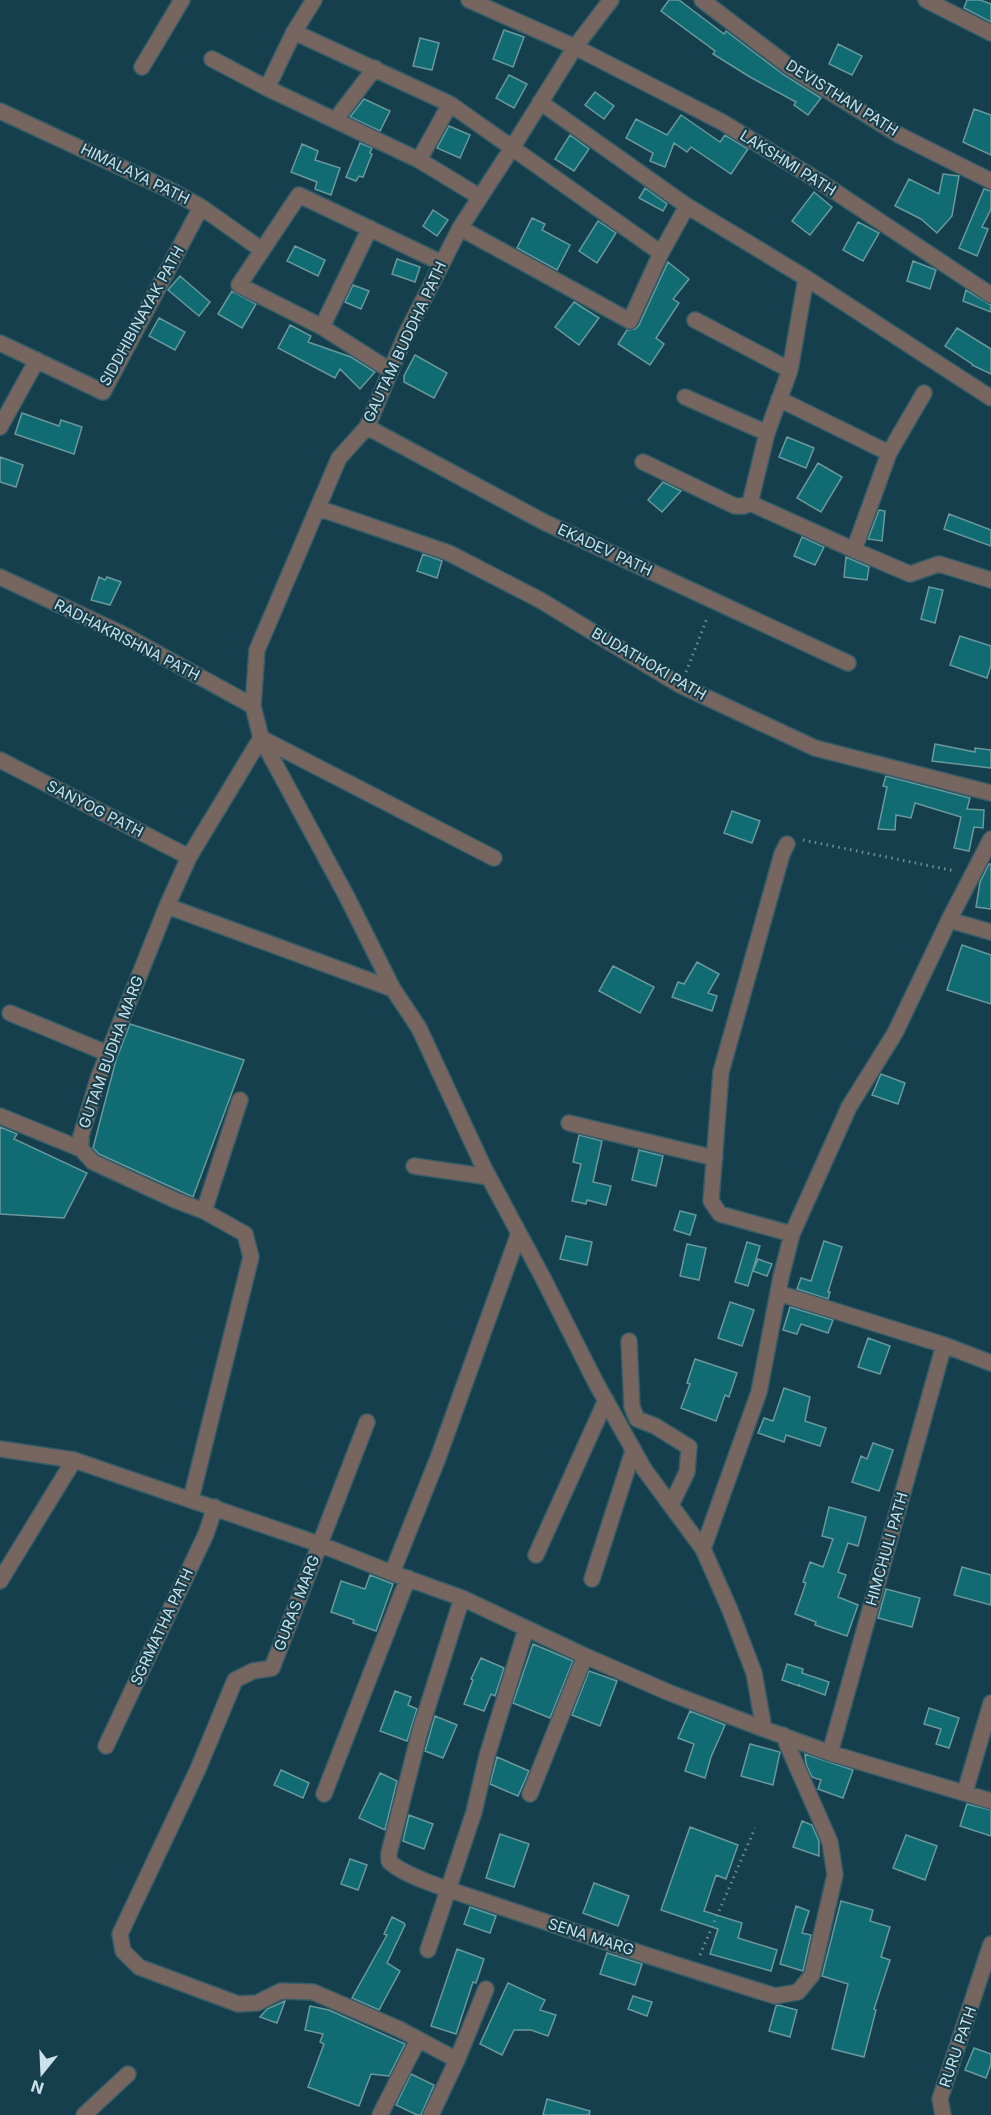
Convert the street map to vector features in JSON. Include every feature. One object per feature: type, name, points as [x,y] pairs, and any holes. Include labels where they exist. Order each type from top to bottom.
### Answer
[{"type":"street","points":[[142,67],[182,0]]},
{"type":"street","points":[[267,88],[294,32],[314,0]]},
{"type":"street","name":"LAKSHMI PATH","points":[[470,0],[575,47],[722,122],[822,183],[991,295]]},
{"type":"street","name":"GAUTAM BUDDHA PATH","points":[[253,706],[257,650],[339,458],[367,427],[406,334],[460,228],[575,47],[611,0]]},
{"type":"street","name":"DEVISTHAN PATH","points":[[702,0],[790,67],[899,135],[991,181]]},
{"type":"street","points":[[926,0],[991,33]]},
{"type":"street","points":[[294,32],[450,104],[661,253]]},
{"type":"street","points":[[212,59],[267,88],[419,160],[480,197]]},
{"type":"street","points":[[336,119],[375,68]]},
{"type":"street","points":[[540,102],[687,206],[806,278],[991,398]]},
{"type":"street","points":[[419,160],[450,104]]},
{"type":"street","name":"HIMALAYA PATH","points":[[0,111],[172,191],[201,207],[262,250]]},
{"type":"street","points":[[391,370],[322,327],[239,285],[299,195],[442,262]]},
{"type":"street","points":[[460,228],[630,321],[661,253],[687,206]]},
{"type":"street","name":"SIDDHIBINAYAK PATH","points":[[0,343],[103,392],[201,207]]},
{"type":"street","points":[[322,327],[370,228]]},
{"type":"street","points":[[643,462],[735,506],[744,506],[750,502],[767,434],[790,370],[806,278]]},
{"type":"street","points":[[694,320],[790,370]]},
{"type":"street","points":[[0,427],[37,360]]},
{"type":"street","points":[[854,550],[890,453],[924,393]]},
{"type":"street","points":[[685,397],[767,434]]},
{"type":"street","points":[[779,399],[890,453]]},
{"type":"street","name":"EKADEV PATH","points":[[367,427],[544,522],[848,663]]},
{"type":"street","points":[[750,502],[910,574],[939,564],[991,580]]},
{"type":"street","name":"BUDATHOKI PATH","points":[[318,508],[450,552],[540,600],[681,685],[815,748],[991,793]]},
{"type":"street","name":"RADHAKRISHNA PATH","points":[[0,577],[122,634],[253,706]]},
{"type":"street","points":[[253,706],[261,738],[347,897],[393,989],[419,1028],[489,1177],[633,1451],[703,1549],[754,1673],[764,1729]]},
{"type":"street","points":[[261,738],[494,858]]},
{"type":"street","name":"GUTAM BUDHA MARG","points":[[191,1499],[251,1257],[245,1234],[204,1210],[175,1200],[93,1162],[81,1149],[81,1136],[109,1054],[167,906],[189,857],[261,738]]},
{"type":"street","name":"SANYOG PATH","points":[[0,760],[189,857]]},
{"type":"street","points":[[703,1549],[759,1392],[792,1234],[849,1107],[894,1033],[991,838]]},
{"type":"street","points":[[787,844],[782,854],[721,1071],[711,1201],[720,1214],[792,1234]]},
{"type":"street","points":[[167,906],[393,989]]},
{"type":"street","points":[[949,920],[991,932]]},
{"type":"street","points":[[10,1013],[109,1054]]},
{"type":"street","points":[[204,1210],[240,1100]]},
{"type":"street","points":[[0,1116],[81,1149]]},
{"type":"street","points":[[569,1124],[715,1158]]},
{"type":"street","points":[[414,1166],[489,1177]]},
{"type":"street","points":[[392,1574],[438,1458],[519,1233]]},
{"type":"street","points":[[778,1293],[944,1345],[991,1363]]},
{"type":"street","points":[[629,1341],[632,1407],[637,1419],[655,1426],[689,1447],[687,1472],[671,1505]]},
{"type":"street","name":"HIMCHULI PATH","points":[[830,1753],[944,1345]]},
{"type":"street","points":[[536,1555],[606,1400]]},
{"type":"street","points":[[319,1544],[367,1422]]},
{"type":"street","points":[[0,1449],[74,1460],[215,1507],[462,1598],[670,1693],[764,1729],[830,1753],[991,1801]]},
{"type":"street","points":[[592,1579],[633,1451]]},
{"type":"street","points":[[0,1581],[74,1460]]},
{"type":"street","name":"SGRMATHA PATH","points":[[106,1746],[206,1534],[215,1507]]},
{"type":"street","name":"GURAS MARG","points":[[319,1544],[272,1668],[253,1671],[235,1680],[198,1769],[120,1934],[123,1951],[139,1967],[238,2004],[257,2003],[281,1991],[313,1992],[399,2029],[418,2040]]},
{"type":"street","points":[[324,1794],[408,1578]]},
{"type":"street","name":"SENA MARG","points":[[462,1598],[420,1731],[389,1853],[389,1861],[396,1868],[447,1888],[693,1971],[775,1996],[798,1992],[812,1975],[835,1875],[830,1842],[783,1735]]},
{"type":"street","points":[[428,1950],[474,1812],[487,1756],[526,1629]]},
{"type":"street","points":[[530,1794],[585,1656]]},
{"type":"street","points":[[965,1792],[991,1703]]},
{"type":"street","name":"RURU PATH","points":[[943,2115],[940,2099],[988,1971],[991,1944]]},
{"type":"street","points":[[431,2115],[457,2060],[486,1989]]},
{"type":"street","points":[[380,2115],[418,2040],[457,2060]]},
{"type":"street","points":[[84,2115],[128,2074]]},
{"type":"path","points":[[681,685],[714,601]]},
{"type":"path","points":[[787,844],[801,840],[972,875]]},
{"type":"path","points":[[693,1971],[755,1828]]},
{"type":"building","points":[[669,0],[679,0],[724,34],[726,31],[784,75],[821,98],[808,115],[794,105],[796,102],[713,54],[715,51],[661,11]]},
{"type":"building","points":[[967,0],[980,0],[991,4],[991,22],[964,8]]},
{"type":"building","points":[[504,30],[524,37],[513,67],[493,59]]},
{"type":"building","points":[[420,38],[439,43],[432,70],[413,66]]},
{"type":"building","points":[[838,44],[862,56],[852,75],[829,64]]},
{"type":"building","points":[[509,75],[527,84],[514,108],[496,98]]},
{"type":"building","points":[[595,92],[614,106],[604,119],[585,105]]},
{"type":"building","points":[[364,99],[390,111],[380,131],[350,117]]},
{"type":"building","points":[[974,109],[991,115],[991,155],[963,142]]},
{"type":"building","points":[[681,115],[720,142],[725,135],[748,149],[731,174],[691,147],[687,152],[674,143],[665,167],[650,161],[653,153],[626,138],[636,119],[667,135]]},
{"type":"building","points":[[449,126],[470,135],[460,158],[437,148]]},
{"type":"building","points":[[570,135],[589,149],[574,171],[555,159]]},
{"type":"building","points":[[360,143],[372,148],[370,153],[372,154],[363,177],[359,176],[356,181],[346,177]]},
{"type":"building","points":[[302,144],[318,151],[315,160],[340,168],[331,195],[315,189],[317,182],[291,172]]},
{"type":"building","points":[[943,174],[959,176],[952,216],[937,233],[921,219],[895,206],[909,179],[939,194]]},
{"type":"building","points":[[645,188],[667,204],[663,211],[639,198]]},
{"type":"building","points":[[984,189],[991,191],[991,209],[982,227],[988,229],[977,256],[959,248]]},
{"type":"building","points":[[814,192],[832,207],[810,235],[792,221]]},
{"type":"building","points":[[433,210],[448,220],[437,236],[423,226]]},
{"type":"building","points":[[532,218],[545,224],[542,230],[570,245],[557,270],[517,248]]},
{"type":"building","points":[[598,221],[616,233],[597,263],[579,251]]},
{"type":"building","points":[[858,222],[879,233],[863,261],[843,250]]},
{"type":"building","points":[[295,246],[325,260],[318,276],[287,261]]},
{"type":"building","points":[[397,259],[420,267],[415,282],[392,274]]},
{"type":"building","points":[[913,261],[936,270],[930,289],[907,281]]},
{"type":"building","points":[[668,262],[689,279],[673,299],[679,303],[656,338],[664,344],[650,365],[618,344],[627,330],[635,329],[639,325]]},
{"type":"building","points":[[180,276],[210,302],[199,316],[168,290]]},
{"type":"building","points":[[353,285],[369,291],[361,309],[345,302]]},
{"type":"building","points":[[966,290],[991,305],[991,312],[963,301]]},
{"type":"building","points":[[232,291],[256,304],[242,328],[218,314]]},
{"type":"building","points":[[574,302],[599,318],[579,345],[555,327]]},
{"type":"building","points":[[159,318],[185,332],[175,350],[149,336]]},
{"type":"building","points":[[290,325],[311,336],[308,342],[351,357],[375,372],[360,389],[340,369],[335,378],[278,348]]},
{"type":"building","points":[[957,328],[991,349],[991,374],[972,365],[945,346]]},
{"type":"building","points":[[415,355],[447,373],[434,398],[404,382],[404,376]]},
{"type":"building","points":[[22,413],[59,426],[61,420],[82,427],[74,454],[15,434]]},
{"type":"building","points":[[787,437],[814,448],[806,468],[779,457]]},
{"type":"building","points":[[0,457],[23,465],[16,487],[0,482]]},
{"type":"building","points":[[818,463],[842,477],[821,512],[797,498]]},
{"type":"building","points":[[663,482],[681,491],[662,512],[648,500]]},
{"type":"building","points":[[879,510],[885,511],[882,541],[868,539]]},
{"type":"building","points":[[949,514],[991,530],[991,546],[944,529]]},
{"type":"building","points":[[802,537],[824,547],[815,565],[794,556]]},
{"type":"building","points":[[423,554],[442,561],[437,578],[417,571]]},
{"type":"building","points":[[846,557],[869,567],[867,580],[844,577]]},
{"type":"building","points":[[99,577],[121,582],[110,605],[91,600]]},
{"type":"building","points":[[929,587],[943,590],[935,623],[921,619]]},
{"type":"building","points":[[960,636],[991,646],[991,665],[987,678],[950,665]]},
{"type":"building","points":[[935,744],[975,752],[975,748],[991,750],[991,768],[932,761]]},
{"type":"building","points":[[886,776],[970,798],[967,809],[984,810],[983,828],[974,827],[969,851],[954,848],[961,817],[915,803],[911,818],[896,815],[895,830],[878,829],[887,787],[883,786]]},
{"type":"building","points":[[732,811],[760,821],[752,843],[724,833]]},
{"type":"building","points":[[991,864],[991,909],[976,907],[980,882]]},
{"type":"building","points":[[962,945],[991,955],[991,1004],[947,990]]},
{"type":"building","points":[[697,962],[719,974],[708,993],[717,996],[712,1011],[672,997],[678,982],[684,984]]},
{"type":"building","points":[[613,966],[654,987],[640,1013],[599,991]]},
{"type":"building","points":[[130,1024],[244,1060],[193,1197],[99,1154],[93,1148],[116,1060]]},
{"type":"building","points":[[881,1074],[905,1083],[898,1104],[872,1095]]},
{"type":"building","points":[[0,1127],[17,1134],[14,1139],[87,1173],[64,1218],[0,1214]]},
{"type":"building","points":[[579,1135],[602,1141],[593,1182],[611,1186],[606,1205],[587,1200],[586,1204],[572,1201],[581,1164],[573,1162]]},
{"type":"building","points":[[639,1150],[663,1156],[656,1186],[632,1180]]},
{"type":"building","points":[[680,1211],[696,1215],[690,1235],[674,1230]]},
{"type":"building","points":[[566,1236],[592,1242],[587,1265],[560,1259]]},
{"type":"building","points":[[824,1241],[842,1247],[828,1292],[830,1292],[828,1299],[797,1289],[801,1278],[811,1281]]},
{"type":"building","points":[[747,1242],[760,1246],[748,1286],[735,1282]]},
{"type":"building","points":[[687,1244],[706,1248],[699,1280],[680,1276]]},
{"type":"building","points":[[758,1259],[772,1264],[767,1276],[753,1271]]},
{"type":"building","points":[[730,1302],[754,1310],[742,1346],[718,1338]]},
{"type":"building","points":[[790,1307],[833,1320],[828,1333],[801,1324],[797,1334],[783,1330]]},
{"type":"building","points":[[868,1338],[890,1346],[880,1374],[858,1367]]},
{"type":"building","points":[[695,1359],[737,1373],[729,1397],[725,1395],[716,1421],[681,1408],[690,1384],[687,1383]]},
{"type":"building","points":[[784,1388],[810,1397],[805,1421],[826,1428],[820,1446],[786,1435],[784,1442],[758,1433],[764,1418],[773,1421]]},
{"type":"building","points":[[873,1443],[893,1450],[879,1491],[852,1482],[861,1456],[867,1459]]},
{"type":"building","points":[[829,1507],[866,1517],[858,1546],[848,1543],[838,1572],[846,1575],[838,1597],[858,1605],[847,1636],[815,1625],[816,1622],[795,1614],[806,1583],[803,1582],[810,1562],[823,1567],[833,1539],[822,1536]]},
{"type":"building","points":[[962,1567],[991,1575],[991,1605],[954,1595]]},
{"type":"building","points":[[370,1575],[393,1584],[376,1631],[331,1612],[341,1581],[365,1589]]},
{"type":"building","points":[[886,1589],[920,1598],[912,1627],[878,1618]]},
{"type":"building","points":[[533,1644],[573,1661],[550,1718],[513,1703]]},
{"type":"building","points":[[481,1658],[504,1668],[495,1696],[491,1694],[484,1711],[464,1704],[473,1680],[471,1679]]},
{"type":"building","points":[[787,1664],[803,1669],[802,1673],[829,1682],[825,1695],[799,1684],[799,1686],[782,1680]]},
{"type":"building","points":[[589,1671],[617,1681],[600,1726],[572,1715]]},
{"type":"building","points":[[395,1691],[411,1697],[408,1705],[417,1709],[407,1741],[380,1731]]},
{"type":"building","points":[[929,1708],[959,1718],[949,1748],[936,1744],[941,1729],[924,1724]]},
{"type":"building","points":[[690,1711],[725,1725],[711,1757],[705,1778],[685,1771],[694,1744],[678,1738]]},
{"type":"building","points":[[435,1716],[457,1725],[443,1758],[425,1751]]},
{"type":"building","points":[[750,1744],[780,1752],[773,1785],[741,1776]]},
{"type":"building","points":[[805,1754],[853,1770],[843,1798],[818,1789],[821,1780],[812,1777],[806,1764]]},
{"type":"building","points":[[497,1757],[529,1771],[518,1796],[490,1784]]},
{"type":"building","points":[[281,1770],[309,1783],[303,1798],[274,1785]]},
{"type":"building","points":[[380,1773],[397,1781],[385,1830],[359,1818]]},
{"type":"building","points":[[967,1804],[991,1810],[991,1836],[960,1826]]},
{"type":"building","points":[[409,1815],[433,1824],[424,1849],[403,1841]]},
{"type":"building","points":[[802,1821],[812,1825],[819,1841],[819,1856],[793,1847]]},
{"type":"building","points":[[690,1827],[738,1845],[726,1879],[716,1875],[704,1911],[742,1923],[738,1938],[777,1950],[771,1971],[710,1954],[718,1929],[661,1910]]},
{"type":"building","points":[[500,1834],[529,1844],[514,1887],[486,1878]]},
{"type":"building","points":[[906,1835],[937,1846],[925,1880],[893,1868]]},
{"type":"building","points":[[350,1859],[367,1865],[358,1890],[341,1884]]},
{"type":"building","points":[[594,1883],[629,1896],[618,1926],[583,1913]]},
{"type":"building","points":[[841,1901],[873,1910],[870,1921],[890,1927],[881,1957],[890,1960],[874,2009],[876,2010],[864,2057],[832,2049],[848,1984],[822,1976]]},
{"type":"building","points":[[796,1906],[809,1911],[802,1933],[811,1935],[803,1971],[780,1964]]},
{"type":"building","points":[[470,1907],[496,1916],[490,1933],[464,1924]]},
{"type":"building","points":[[392,1917],[405,1925],[387,1963],[400,1971],[379,2010],[352,1998],[387,1935],[384,1934]]},
{"type":"building","points":[[457,1949],[484,1959],[476,1983],[473,1982],[456,2034],[431,2026]]},
{"type":"building","points":[[607,1953],[642,1964],[635,1985],[600,1974]]},
{"type":"building","points":[[508,1983],[545,2000],[540,2010],[556,2015],[548,2036],[531,2030],[514,2030],[502,2055],[480,2044]]},
{"type":"building","points":[[633,1996],[652,2002],[647,2016],[628,2009]]},
{"type":"building","points":[[285,2001],[277,2023],[260,2017],[267,2009]]},
{"type":"building","points":[[778,2005],[797,2010],[790,2037],[769,2031]]},
{"type":"building","points":[[310,2006],[329,2010],[405,2044],[389,2076],[371,2074],[359,2106],[308,2087],[324,2044],[320,2042],[323,2034],[305,2030]]},
{"type":"building","points":[[974,2048],[991,2054],[991,2064],[986,2078],[965,2070]]},
{"type":"building","points":[[411,2074],[434,2085],[421,2115],[396,2105]]},
{"type":"building","points":[[547,2099],[590,2111],[589,2115],[543,2115]]}]
